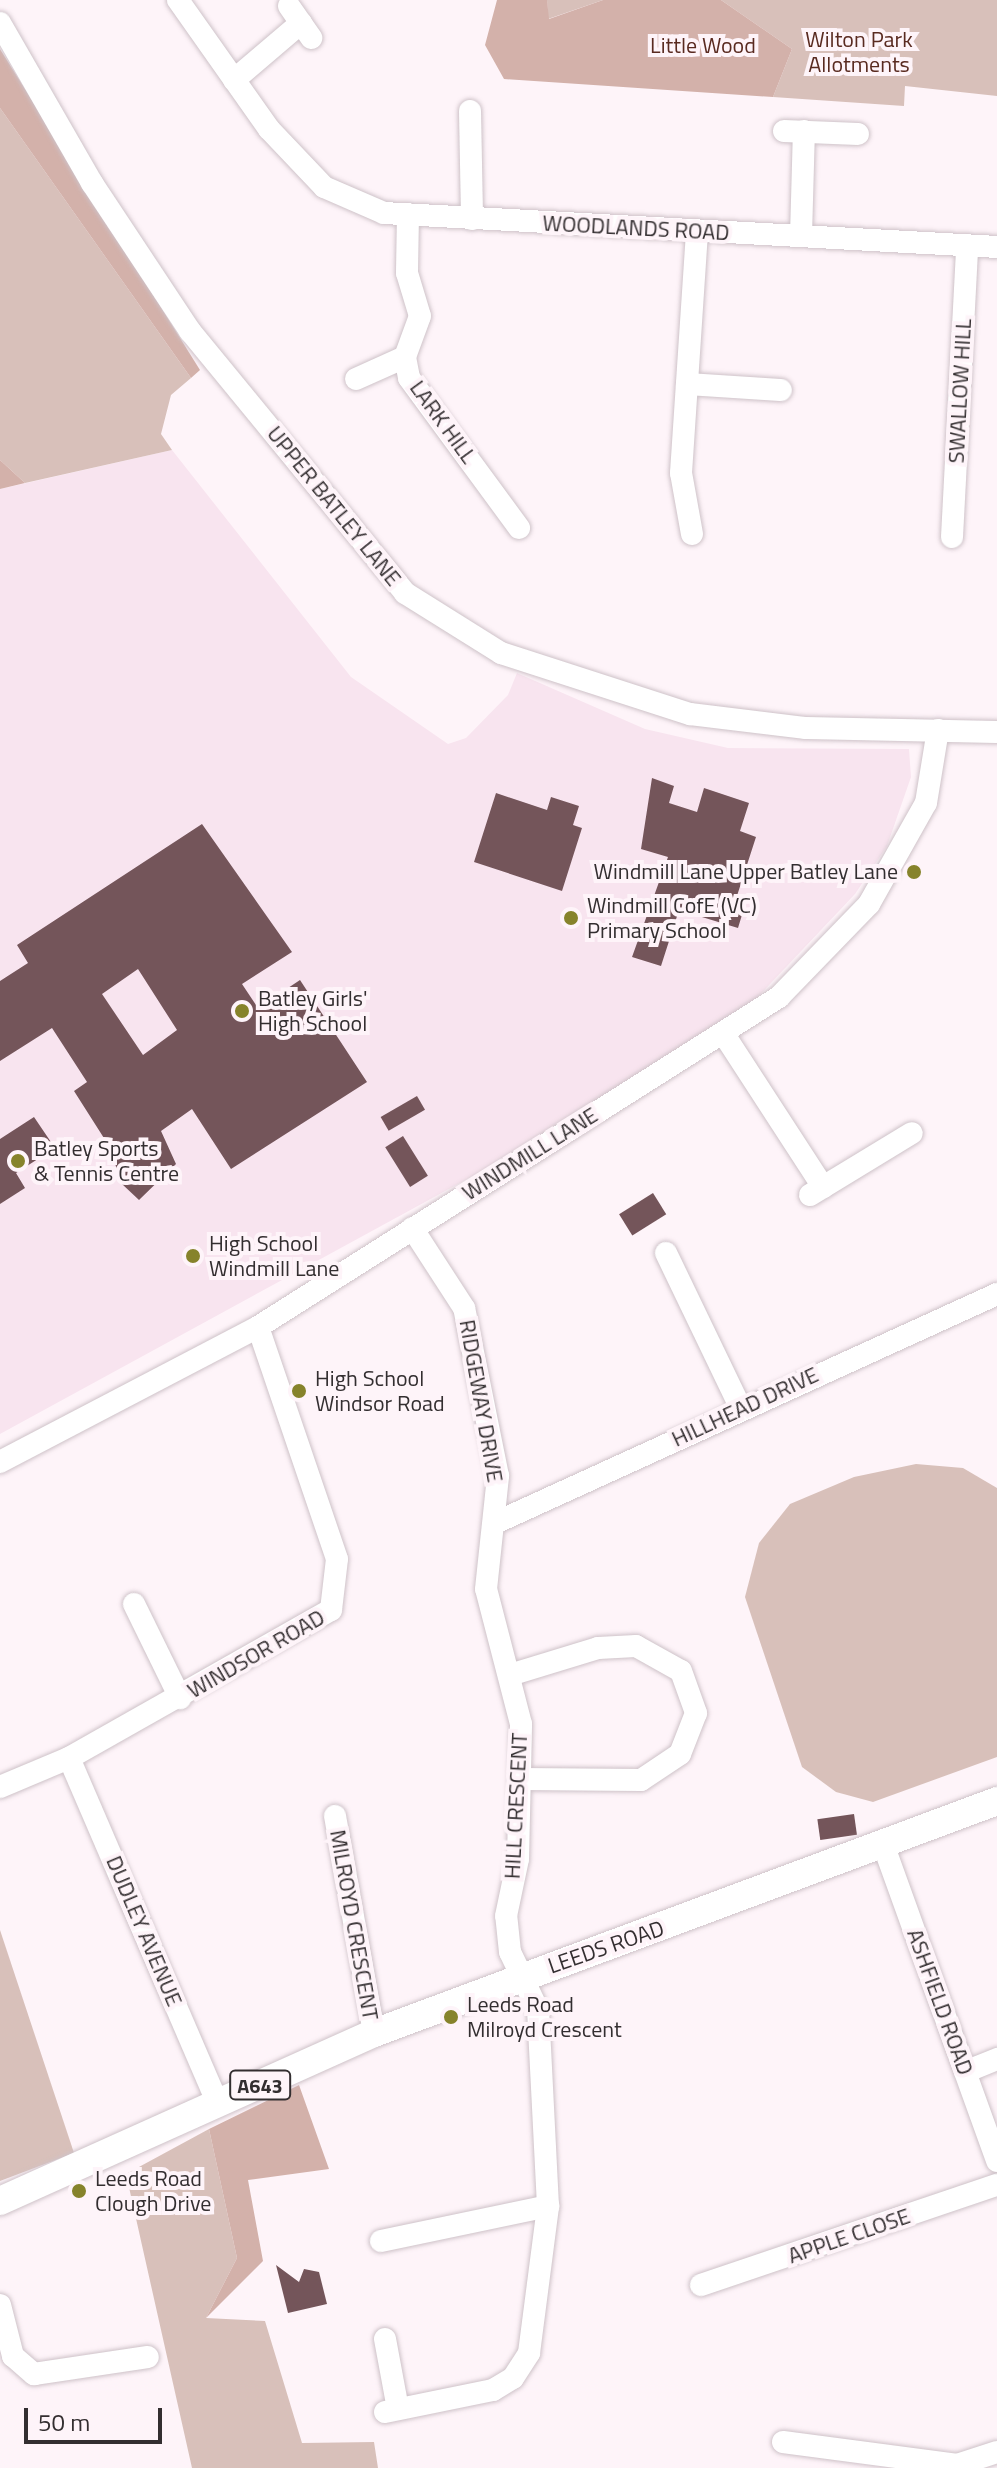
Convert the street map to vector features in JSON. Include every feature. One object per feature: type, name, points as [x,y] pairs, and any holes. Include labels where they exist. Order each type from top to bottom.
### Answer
[{"type":"main road","name":"LEEDS ROAD","points":[[0,2201],[374,2033],[997,1801]]},
{"type":"street","name":"WOODLANDS ROAD","points":[[178,0],[234,80],[324,187],[384,213],[697,233],[997,247]]},
{"type":"street","points":[[234,80],[300,22]]},
{"type":"street","name":"UPPER BATLEY LANE","points":[[0,23],[92,183],[190,331],[405,593],[501,653],[690,714],[806,728],[997,732]]},
{"type":"street","points":[[472,112],[472,219]]},
{"type":"street","points":[[801,236],[794,131],[858,134]]},
{"type":"street","name":"LARK HILL","points":[[408,214],[407,273],[420,316],[405,357],[409,378],[519,528]]},
{"type":"street","points":[[692,534],[681,473],[697,233]]},
{"type":"street","name":"SWALLOW HILL","points":[[952,537],[967,246]]},
{"type":"street","points":[[356,379],[405,357]]},
{"type":"street","points":[[687,384],[781,390]]},
{"type":"street","name":"WINDMILL LANE","points":[[0,1462],[258,1327],[779,997],[869,904],[926,803],[938,730]]},
{"type":"street","points":[[723,1033],[817,1191],[912,1133]]},
{"type":"street","name":"RIDGEWAY DRIVE","points":[[412,1228],[464,1308],[498,1476],[486,1589]]},
{"type":"street","points":[[666,1253],[740,1407]]},
{"type":"street","name":"HILLHEAD DRIVE","points":[[495,1523],[575,1492],[740,1407],[997,1294]]},
{"type":"street","name":"WINDSOR ROAD","points":[[0,1787],[69,1758],[313,1626],[331,1610],[340,1581],[258,1327]]},
{"type":"street","name":"HILL CRESCENT","points":[[385,2339],[391,2410],[493,2390],[513,2378],[529,2353],[548,2206],[538,2010],[510,1952],[506,1916],[522,1779],[513,1674],[486,1589]]},
{"type":"street","points":[[134,1604],[180,1698]]},
{"type":"street","points":[[513,1674],[598,1648],[636,1646],[681,1671],[696,1713],[680,1754],[641,1780],[522,1779]]},
{"type":"street","name":"DUDLEY AVENUE","points":[[69,1758],[218,2104]]},
{"type":"street","name":"MILROYD CRESCENT","points":[[335,1816],[374,2033]]},
{"type":"street","name":"ASHFIELD ROAD","points":[[883,1844],[997,2161]]},
{"type":"street","points":[[965,2072],[997,2059]]},
{"type":"street","name":"APPLE CLOSE","points":[[701,2285],[997,2185]]},
{"type":"street","points":[[381,2241],[548,2206]]},
{"type":"street","points":[[0,2305],[13,2356],[34,2374],[148,2357]]},
{"type":"street","points":[[783,2442],[957,2465],[997,2452]]},
{"type":"shaded area","points":[[172,450],[351,677],[448,744],[466,738],[508,695],[517,673],[645,729],[728,748],[909,749],[911,777],[887,846],[855,894],[752,1003],[480,1172],[0,1434],[0,489]]},
{"type":"green space","name":"Little Wood","points":[[497,0],[547,0],[549,19],[603,0],[721,0],[792,49],[773,97],[504,79],[485,45]]},
{"type":"green space","points":[[547,0],[603,0],[548,19]]},
{"type":"green space","name":"Wilton Park Allotments","points":[[721,0],[997,0],[997,96],[905,86],[904,106],[773,97],[792,49]]},
{"type":"green space","points":[[0,49],[200,370],[191,378],[0,108]]},
{"type":"green space","points":[[0,108],[191,378],[171,395],[161,434],[172,450],[25,483],[0,460]]},
{"type":"green space","points":[[0,460],[25,483],[0,489]]},
{"type":"green space","points":[[916,1464],[963,1468],[997,1488],[997,1757],[873,1802],[836,1792],[802,1767],[745,1597],[759,1543],[790,1504],[854,1477]]},
{"type":"green space","points":[[0,1930],[74,2153],[0,2181]]},
{"type":"green space","points":[[299,2085],[329,2169],[248,2180],[263,2261],[206,2318],[237,2258],[209,2129]]},
{"type":"green space","points":[[209,2129],[237,2258],[206,2318],[265,2321],[302,2443],[374,2442],[378,2468],[192,2468],[126,2174]]},
{"type":"building","points":[[652,778],[674,786],[669,803],[697,812],[704,788],[749,803],[740,831],[756,837],[735,902],[745,905],[738,928],[679,910],[661,966],[632,957],[668,857],[641,849]]},
{"type":"building","points":[[496,793],[547,810],[551,797],[579,806],[573,825],[582,828],[562,891],[474,862]]},
{"type":"building","name":"Batley Girls' High School","points":[[202,824],[292,952],[242,984],[258,1008],[300,980],[367,1082],[231,1169],[192,1109],[161,1131],[176,1164],[139,1200],[122,1184],[109,1146],[74,1091],[87,1082],[52,1028],[0,1061],[0,981],[28,963],[17,945]],"holes":[[[138,969],[177,1030],[143,1055],[102,994]]]},
{"type":"building","points":[[417,1096],[425,1110],[389,1131],[381,1117]]},
{"type":"building","name":"Batley Sports & Tennis Centre","points":[[34,1117],[55,1148],[16,1173],[25,1188],[0,1204],[0,1139]]},
{"type":"building","points":[[403,1136],[428,1176],[410,1187],[385,1147]]},
{"type":"building","points":[[653,1193],[666,1214],[632,1235],[619,1214]]},
{"type":"building","points":[[854,1814],[857,1835],[820,1840],[817,1819]]},
{"type":"building","points":[[276,2265],[299,2282],[304,2269],[319,2272],[327,2304],[288,2313]]},
{"type":"place","name":"Windmill Lane Upper Batley Lane","points":[[914,872]]},
{"type":"place","name":"Windmill CofE (VC) Primary School","points":[[571,918]]},
{"type":"place","name":"Batley Girls' High School","points":[[242,1011]]},
{"type":"place","name":"Batley Sports & Tennis Centre","points":[[18,1161]]},
{"type":"place","name":"High School Windmill Lane","points":[[193,1256]]},
{"type":"place","name":"High School Windsor Road","points":[[299,1391]]},
{"type":"place","name":"Leeds Road Milroyd Crescent","points":[[451,2017]]},
{"type":"place","name":"Leeds Road Clough Drive","points":[[79,2191]]}]
